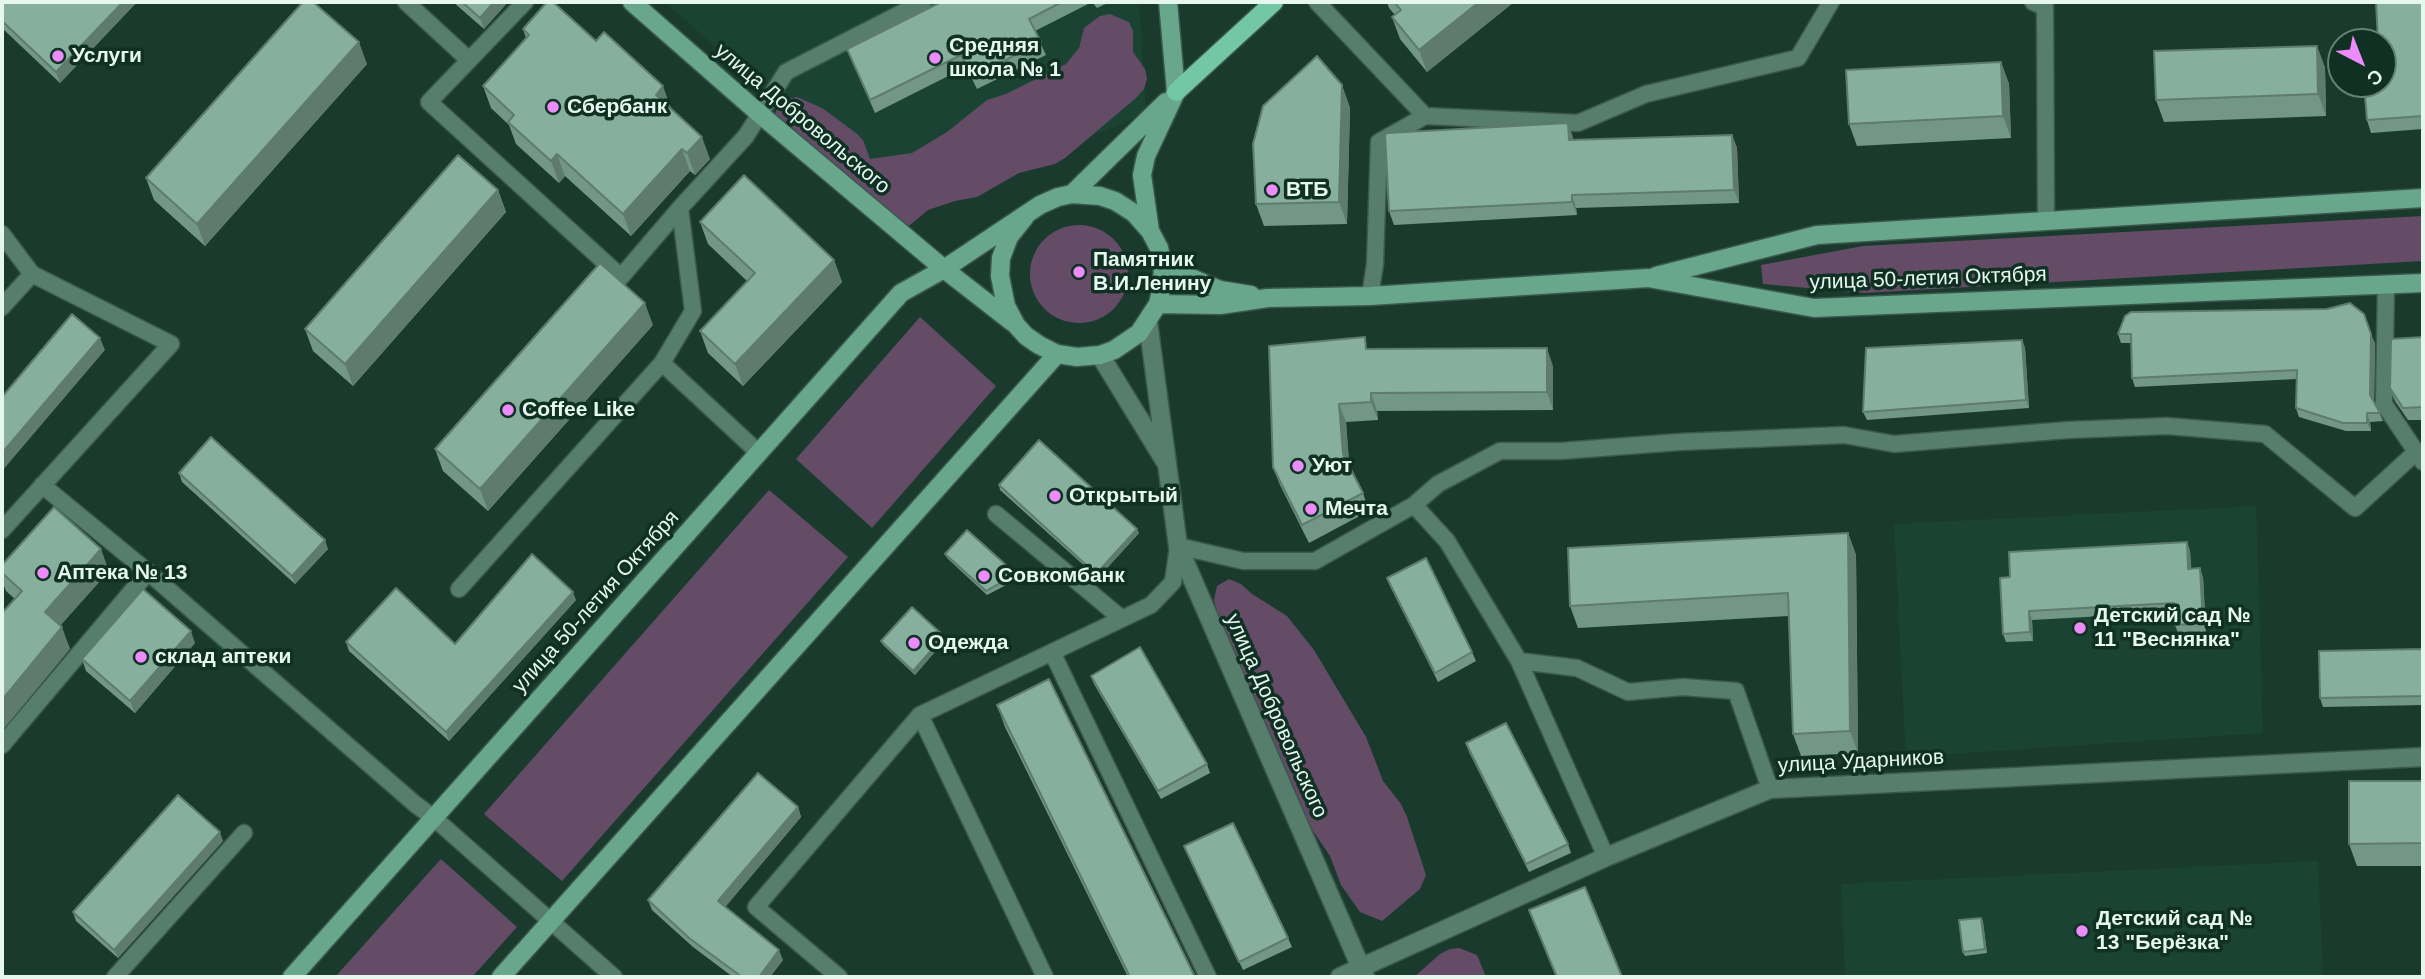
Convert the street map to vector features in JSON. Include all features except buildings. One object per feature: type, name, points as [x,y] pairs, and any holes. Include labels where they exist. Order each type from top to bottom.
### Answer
[{"type":"main road","name":"улица Добровольского","points":[[632,2],[944,269],[1016,325]]},
{"type":"main road","points":[[1150,231],[1134,213],[1115,201],[1100,196],[1072,194],[1040,205],[1025,217],[1009,237],[1002,258],[1000,276],[1006,306],[1016,325],[1039,345],[1057,354],[1077,357],[1100,355],[1129,342],[1148,322],[1158,304],[1163,266],[1150,231],[1143,190],[1146,156],[1176,92],[1167,2]]},
{"type":"main road","points":[[1072,194],[1176,92],[1274,2]]},
{"type":"main road","points":[[1648,278],[1817,234],[2423,198]]},
{"type":"main road","name":"улица 50-летия Октября","points":[[292,977],[901,293],[1025,217]]},
{"type":"main road","points":[[1163,266],[1220,290],[1268,298]]},
{"type":"main road","name":"улица 50-летия Октября","points":[[1268,298],[1370,296],[1648,278],[1814,308],[2423,283]]},
{"type":"main road","points":[[1158,304],[1220,305],[1268,298]]},
{"type":"main road","points":[[501,977],[1057,354]]},
{"type":"street","name":"улица Добровольского","points":[[1148,322],[1178,546],[1363,972]]},
{"type":"street","points":[[1100,355],[1168,467]]},
{"type":"street","name":"улица Ударников","points":[[1340,977],[1363,972],[1606,857],[1770,789],[2423,757]]},
{"type":"lane","points":[[406,2],[469,60]]},
{"type":"lane","points":[[525,2],[429,102],[621,277],[746,136],[786,72],[923,2]]},
{"type":"lane","points":[[1317,2],[1425,116]]},
{"type":"lane","points":[[1370,296],[1375,264],[1379,142],[1425,116],[1578,123],[1646,94],[1798,58],[1830,2]]},
{"type":"lane","points":[[2033,2],[2045,7],[2046,221]]},
{"type":"lane","points":[[459,589],[662,363],[693,310],[680,208]]},
{"type":"lane","points":[[2,234],[32,274],[171,344],[2,530]]},
{"type":"lane","points":[[2,307],[32,274]]},
{"type":"lane","points":[[839,977],[755,907],[920,715],[1151,605],[1173,582],[1178,546],[1243,561],[1315,561],[1414,505],[1438,484],[1500,451],[1561,452],[1679,442],[1844,435],[1894,444],[2068,430],[2167,426],[2265,434],[2355,508],[2419,457],[2384,404],[2386,285]]},
{"type":"lane","points":[[662,363],[760,453]]},
{"type":"lane","points":[[42,485],[148,572],[552,920],[614,977]]},
{"type":"lane","points":[[1414,505],[1447,541],[1519,661],[1606,857]]},
{"type":"lane","points":[[996,514],[1121,618]]},
{"type":"lane","points":[[2,745],[148,572]]},
{"type":"lane","points":[[1052,652],[1208,977]]},
{"type":"lane","points":[[1519,661],[1577,668],[1628,692],[1683,687],[1736,691],[1770,789]]},
{"type":"lane","points":[[920,715],[1045,977]]},
{"type":"lane","points":[[115,977],[244,833]]},
{"type":"shaded area","name":"Средняя школа № 1","points":[[665,2],[1139,2],[1146,114],[904,214]]},
{"type":"shaded area","points":[[1110,14],[1129,22],[1133,31],[1133,52],[1145,69],[1147,79],[1144,89],[1136,98],[1055,164],[1019,173],[977,197],[928,210],[900,230],[822,178],[777,125],[775,114],[779,104],[797,97],[822,108],[856,133],[863,140],[870,159],[912,153],[947,132],[987,100],[1006,94],[1066,64],[1079,48],[1084,28],[1100,16]]},
{"type":"shaded area","points":[[2423,216],[2423,261],[1864,293],[1763,284],[1761,265],[1863,246]]},
{"type":"shaded area","points":[[1079,225],[1098,228],[1114,239],[1125,255],[1128,274],[1125,293],[1114,309],[1098,320],[1079,323],[1060,320],[1044,309],[1033,293],[1030,274],[1033,255],[1044,239],[1060,228]]},
{"type":"shaded area","points":[[920,317],[996,386],[872,528],[796,459]]},
{"type":"shaded area","points":[[769,490],[848,557],[562,881],[484,814]]},
{"type":"shaded area","name":"Детский сад № 11 \"Веснянка\"","points":[[2256,506],[2263,733],[1906,757],[1894,524]]},
{"type":"shaded area","points":[[1229,579],[1241,584],[1287,616],[1314,650],[1366,737],[1383,781],[1401,804],[1407,817],[1426,875],[1420,889],[1382,921],[1360,912],[1341,885],[1330,856],[1311,828],[1284,768],[1218,616],[1214,600],[1217,586]]},
{"type":"shaded area","points":[[441,859],[517,927],[472,977],[335,977]]},
{"type":"shaded area","name":"Детский сад № 13 \"Берёзка\"","points":[[2318,861],[2323,977],[1845,977],[1841,884]]},
{"type":"shaded area","points":[[1459,948],[1477,955],[1486,977],[1414,977],[1440,954]]},
{"type":"place","name":"Услуги","points":[[58,56]]},
{"type":"place","name":"Средняя школа № 1","points":[[935,58]]},
{"type":"place","name":"Сбербанк","points":[[553,107]]},
{"type":"place","name":"ВТБ","points":[[1272,190]]},
{"type":"place","name":"Памятник В.И.Ленину","points":[[1079,272]]},
{"type":"place","name":"Coffee Like","points":[[508,410]]},
{"type":"place","name":"Уют","points":[[1298,466]]},
{"type":"place","name":"Открытый","points":[[1055,496]]},
{"type":"place","name":"Мечта","points":[[1311,509]]},
{"type":"place","name":"Аптека № 13","points":[[43,573]]},
{"type":"place","name":"Совкомбанк","points":[[984,576]]},
{"type":"place","name":"Детский сад № 11 \"Веснянка\"","points":[[2080,628]]},
{"type":"place","name":"Одежда","points":[[914,643]]},
{"type":"place","name":"склад аптеки","points":[[141,657]]},
{"type":"place","name":"Детский сад № 13 \"Берёзка\"","points":[[2082,931]]}]
